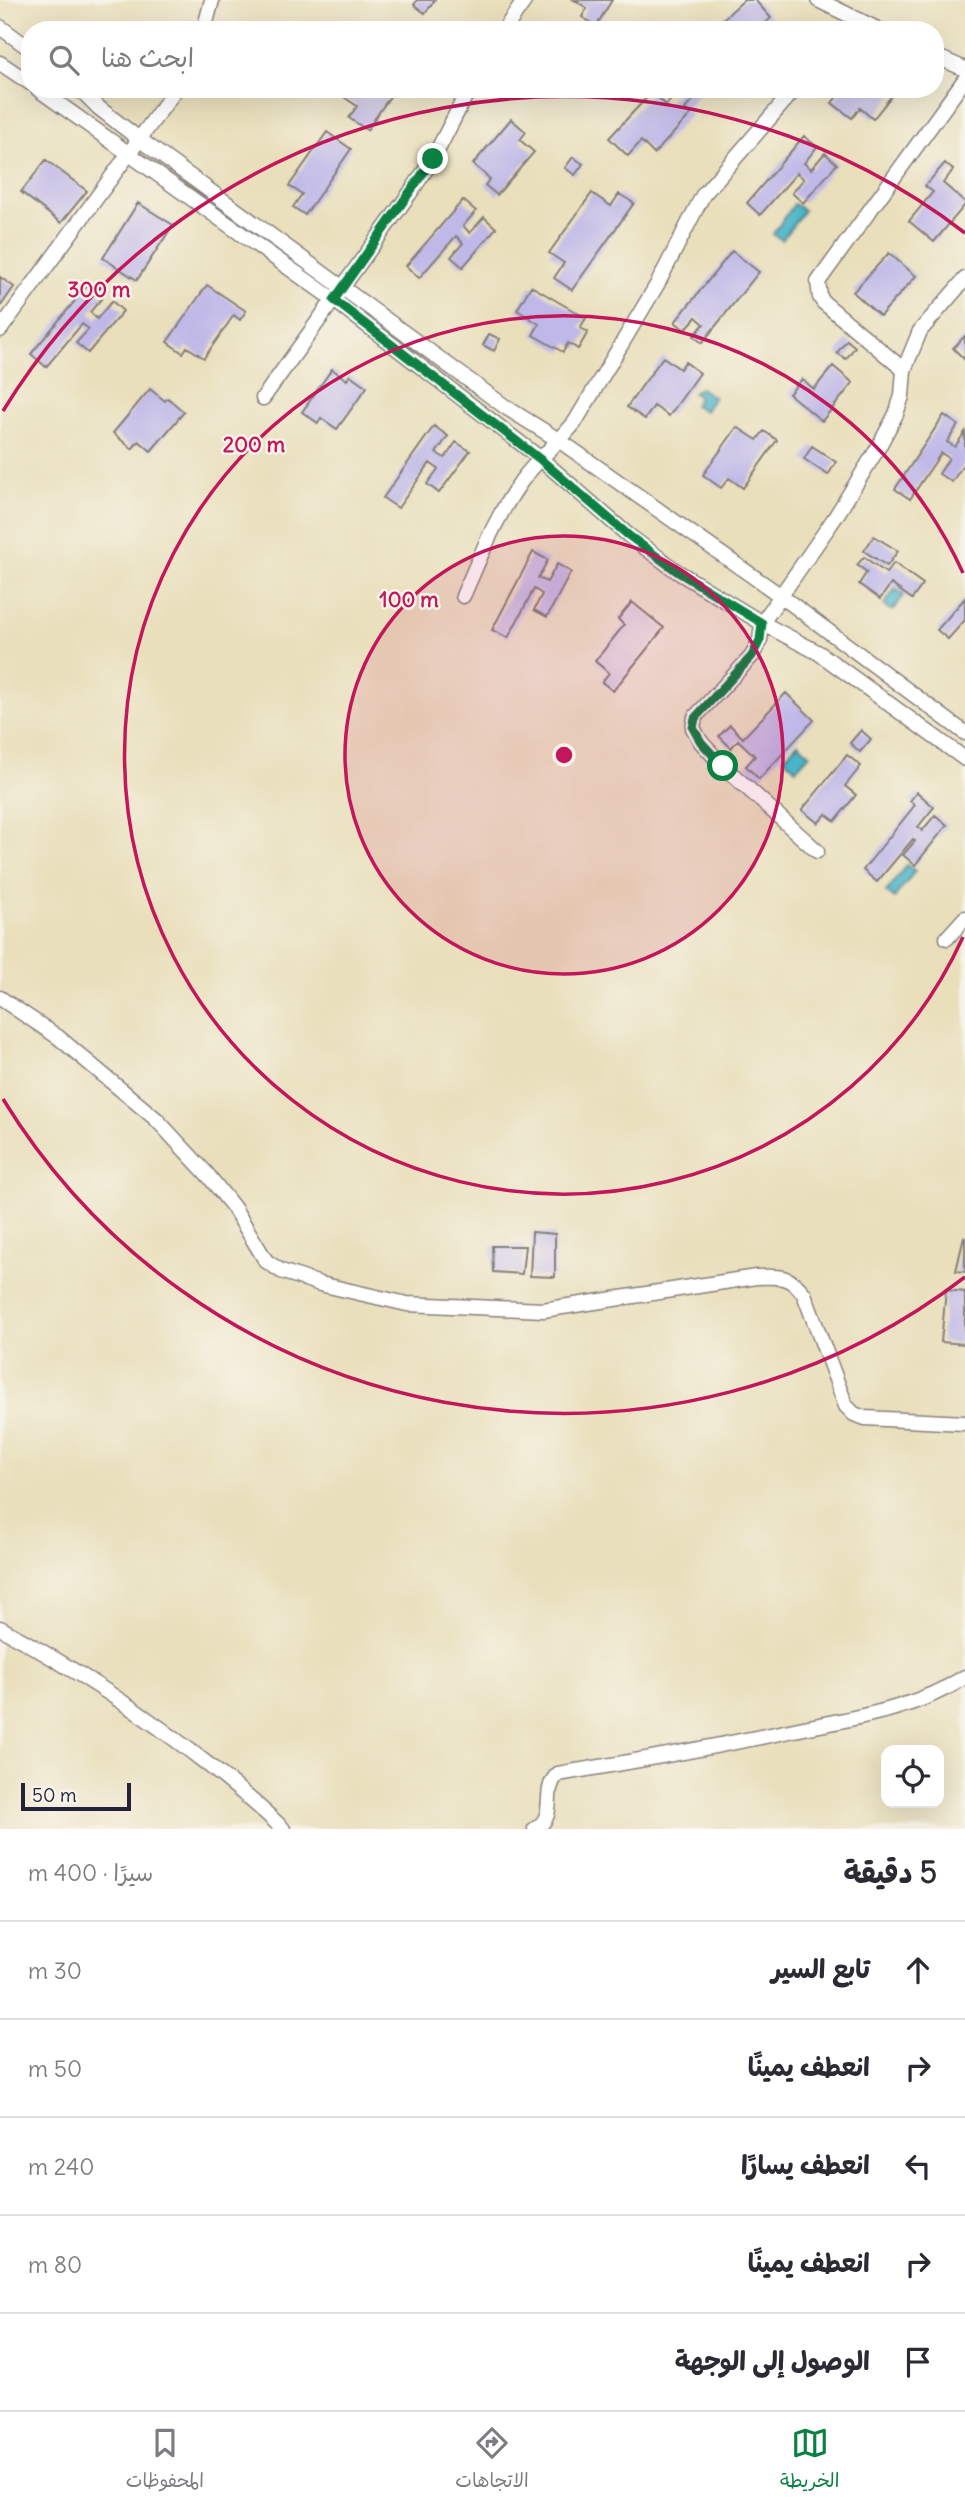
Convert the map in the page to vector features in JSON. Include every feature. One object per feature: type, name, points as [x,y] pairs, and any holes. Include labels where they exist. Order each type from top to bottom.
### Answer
[{"type":"street","points":[[206,21],[212,0]]},
{"type":"street","points":[[510,21],[524,0]]},
{"type":"street","points":[[818,0],[847,21]]},
{"type":"street","points":[[0,27],[21,43]]},
{"type":"street","points":[[944,60],[965,69]]},
{"type":"street","points":[[0,62],[21,77]]},
{"type":"street","points":[[904,370],[823,302],[818,282],[965,79]]},
{"type":"street","points":[[51,98],[334,300],[541,460],[628,535],[678,572],[762,623],[819,653],[965,759]]},
{"type":"street","points":[[68,110],[76,98]]},
{"type":"street","points":[[90,98],[139,139],[506,408],[560,441],[780,596],[965,733]]},
{"type":"street","points":[[0,330],[169,98]]},
{"type":"street","points":[[263,398],[433,159],[464,98]]},
{"type":"street","points":[[463,596],[510,497],[575,422],[658,283],[703,195],[787,98]]},
{"type":"street","points":[[817,851],[723,766],[701,742],[693,728],[695,718],[752,656],[760,640],[762,623],[836,516],[896,414],[902,396],[904,370],[920,331],[965,279]]},
{"type":"street","points":[[947,938],[965,918]]},
{"type":"street","points":[[0,998],[58,1037],[156,1119],[227,1199],[266,1261],[281,1271],[320,1284],[407,1304],[543,1310],[756,1277],[784,1276],[799,1286],[804,1294],[846,1406],[854,1414],[865,1418],[965,1423]]},
{"type":"street","points":[[0,1628],[65,1665],[153,1723],[234,1786],[283,1829]]},
{"type":"street","points":[[535,1829],[548,1818],[549,1788],[558,1774],[685,1753],[893,1710],[935,1693],[965,1676]]},
{"type":"water","points":[[794,204],[804,210],[782,240],[773,234]]},
{"type":"water","points":[[700,388],[714,397],[705,411],[694,405],[699,397],[693,393]]},
{"type":"water","points":[[895,589],[904,595],[892,611],[884,605]]},
{"type":"water","points":[[798,743],[810,754],[796,769],[784,758]]},
{"type":"water","points":[[907,865],[915,871],[894,898],[886,892]]},
{"type":"building","points":[[417,0],[435,0],[425,13],[414,5]]},
{"type":"building","points":[[574,0],[612,0],[599,21],[588,21],[582,17],[587,8]]},
{"type":"building","points":[[744,0],[755,0],[771,18],[768,21],[721,21]]},
{"type":"building","points":[[345,98],[389,98],[367,130],[349,118],[357,106]]},
{"type":"building","points":[[646,98],[658,98],[666,105],[672,98],[695,98],[685,109],[691,114],[654,154],[641,141],[628,156],[609,138]]},
{"type":"building","points":[[836,98],[890,98],[873,119],[860,108],[852,118],[832,103]]},
{"type":"building","points":[[511,119],[526,132],[520,140],[534,152],[497,195],[485,185],[490,179],[473,164]]},
{"type":"building","points":[[327,132],[351,149],[305,215],[293,207],[302,194],[289,186]]},
{"type":"building","points":[[804,136],[817,147],[804,163],[811,169],[825,153],[837,164],[803,203],[792,193],[804,179],[797,173],[760,215],[747,203]]},
{"type":"building","points":[[573,157],[583,164],[575,175],[565,168]]},
{"type":"building","points":[[46,160],[87,191],[61,223],[21,192]]},
{"type":"building","points":[[945,163],[953,170],[943,183],[965,202],[965,205],[934,242],[909,221],[933,192],[925,186]]},
{"type":"building","points":[[592,193],[611,206],[619,194],[634,203],[572,290],[554,278],[564,263],[549,253]]},
{"type":"building","points":[[463,200],[476,211],[463,226],[470,233],[484,217],[496,228],[463,267],[451,257],[463,243],[456,236],[419,278],[406,266]]},
{"type":"building","points":[[138,203],[173,225],[137,280],[103,258]]},
{"type":"building","points":[[732,251],[759,272],[702,343],[694,336],[704,324],[696,317],[685,330],[675,322]]},
{"type":"building","points":[[889,253],[916,276],[880,316],[853,292]]},
{"type":"building","points":[[0,277],[14,287],[0,307]]},
{"type":"building","points":[[88,285],[103,297],[90,312],[97,319],[112,301],[123,311],[88,353],[76,343],[89,329],[82,324],[46,367],[31,354]]},
{"type":"building","points":[[207,285],[246,311],[240,320],[234,315],[204,358],[187,347],[183,353],[167,342]]},
{"type":"building","points":[[531,286],[586,318],[580,328],[588,332],[578,349],[568,343],[563,352],[533,335],[539,324],[517,310]]},
{"type":"building","points":[[489,334],[500,339],[494,351],[483,345]]},
{"type":"building","points":[[965,336],[965,360],[953,348]]},
{"type":"building","points":[[847,340],[855,347],[846,359],[837,353]]},
{"type":"building","points":[[663,357],[680,369],[685,362],[700,373],[669,416],[654,406],[645,419],[627,407]]},
{"type":"building","points":[[833,366],[853,383],[822,421],[789,394],[802,379],[814,389]]},
{"type":"building","points":[[332,369],[347,380],[350,375],[367,387],[337,429],[321,418],[318,423],[302,412]]},
{"type":"building","points":[[150,389],[165,401],[168,398],[184,412],[151,451],[139,441],[132,449],[113,433]]},
{"type":"building","points":[[944,415],[958,425],[947,442],[955,447],[965,432],[965,462],[952,482],[939,474],[949,458],[941,453],[910,499],[895,489]]},
{"type":"building","points":[[434,426],[448,436],[436,453],[445,458],[456,442],[470,451],[439,493],[427,484],[438,469],[430,463],[398,508],[383,498]]},
{"type":"building","points":[[737,427],[757,440],[764,431],[777,440],[743,488],[729,478],[721,488],[703,475]]},
{"type":"building","points":[[812,446],[836,462],[828,475],[804,459]]},
{"type":"building","points":[[874,536],[898,551],[887,566],[864,551]]},
{"type":"building","points":[[533,552],[548,560],[538,578],[547,582],[557,564],[571,572],[547,617],[534,610],[542,594],[534,589],[508,638],[492,630]]},
{"type":"building","points":[[864,557],[886,573],[894,563],[923,584],[912,599],[891,584],[880,599],[859,584],[867,572],[857,565]]},
{"type":"building","points":[[965,598],[965,620],[948,639],[937,630]]},
{"type":"building","points":[[632,602],[664,628],[613,691],[602,682],[609,673],[595,661],[624,625],[618,619]]},
{"type":"building","points":[[786,693],[814,720],[759,779],[746,766],[755,756],[738,740],[731,748],[719,736],[730,725],[743,738]]},
{"type":"building","points":[[861,730],[871,739],[860,752],[850,743]]},
{"type":"building","points":[[847,755],[861,766],[845,786],[856,795],[835,821],[826,814],[818,823],[802,810]]},
{"type":"building","points":[[917,792],[934,807],[918,827],[922,831],[935,815],[947,825],[915,865],[903,855],[915,841],[913,839],[877,882],[863,870],[915,805],[910,801]]},
{"type":"building","points":[[532,1232],[555,1234],[555,1277],[530,1276]]},
{"type":"building","points":[[965,1238],[965,1272],[956,1271]]},
{"type":"building","points":[[492,1246],[525,1246],[522,1274],[493,1272]]},
{"type":"building","points":[[946,1290],[965,1292],[965,1344],[941,1342]]},
{"type":"route","points":[[433,159],[334,300],[541,460],[628,535],[678,572],[762,623],[757,649],[695,718],[693,728],[701,742],[723,766]]}]
